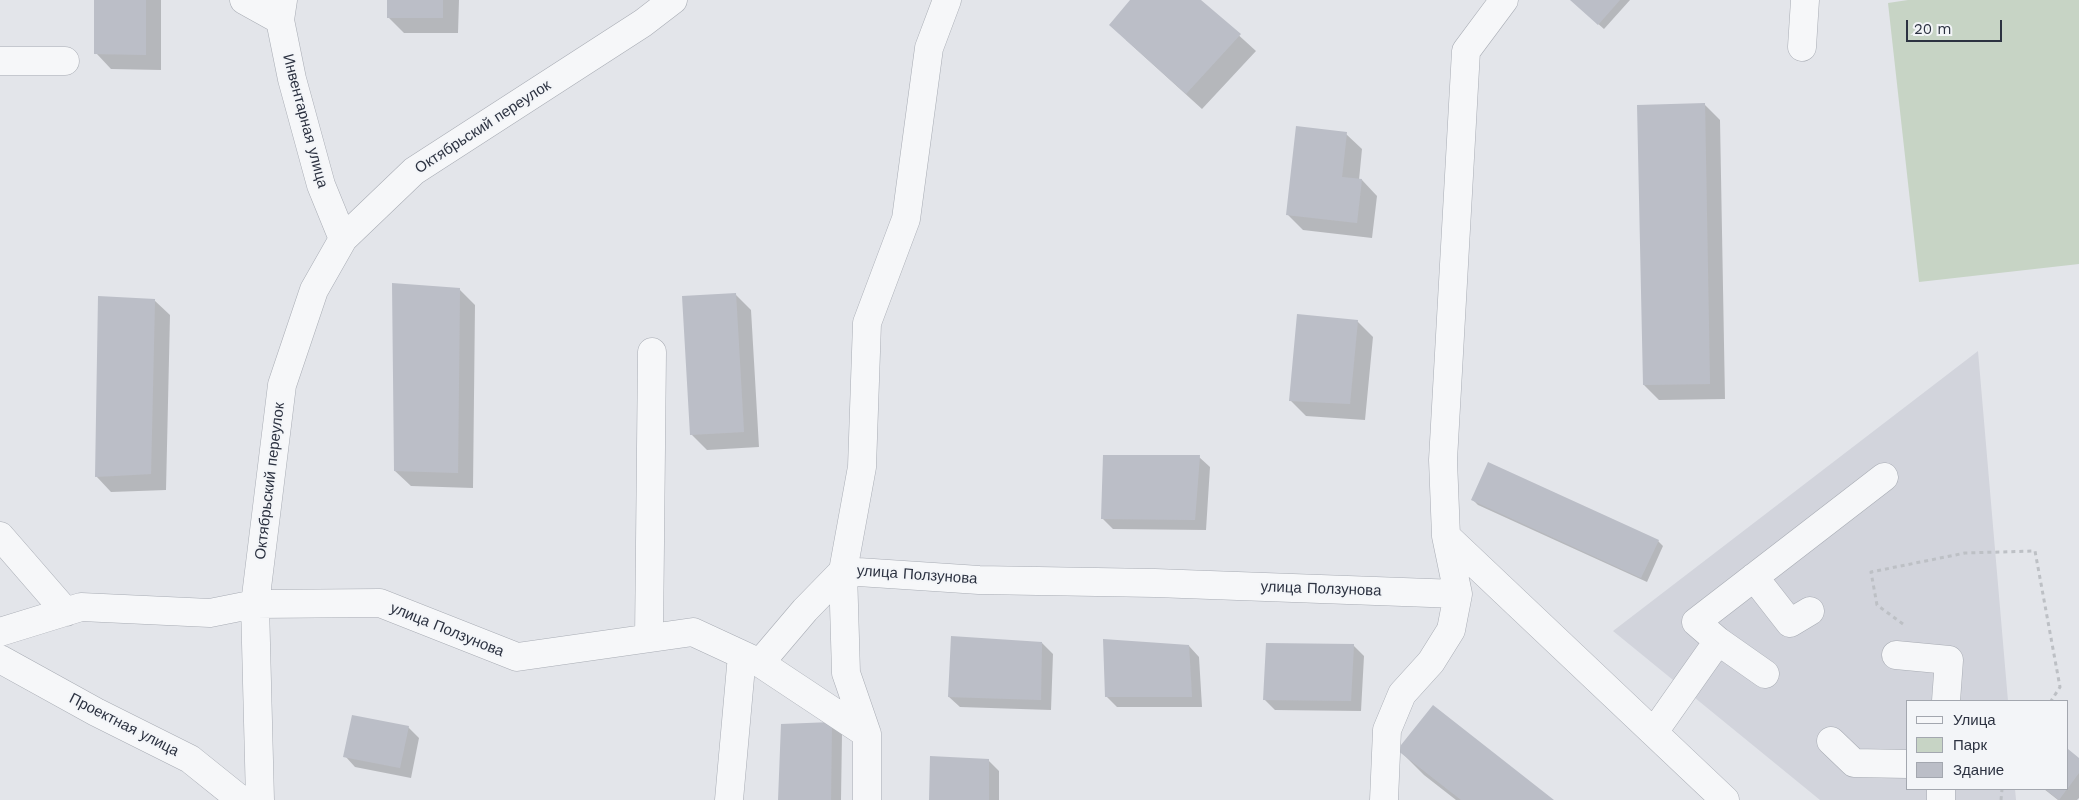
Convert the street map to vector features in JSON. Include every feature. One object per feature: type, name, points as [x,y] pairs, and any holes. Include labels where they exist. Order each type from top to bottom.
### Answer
[{"type":"street","points":[[244,0],[281,10]]},
{"type":"street","name":"Октябрьский переулок","points":[[260,800],[255,604],[282,385],[314,290],[343,239],[414,171],[644,23],[673,0]]},
{"type":"street","points":[[867,800],[867,734],[846,673],[843,571],[862,466],[868,323],[906,220],[929,48],[947,0]]},
{"type":"street","points":[[1384,800],[1387,730],[1402,694],[1431,662],[1451,630],[1458,594],[1446,536],[1444,460],[1466,51],[1504,0]]},
{"type":"street","points":[[1802,47],[1804,0]]},
{"type":"street","name":"Инвентарная улица","points":[[281,10],[292,79],[321,185],[343,239]]},
{"type":"street","points":[[0,61],[65,62]]},
{"type":"street","points":[[649,638],[652,352]]},
{"type":"street","points":[[1765,674],[1718,641],[1696,622],[1884,478]]},
{"type":"street","points":[[0,536],[66,612]]},
{"type":"street","points":[[1446,536],[1725,800]]},
{"type":"street","name":"улица Ползунова","points":[[0,632],[81,608],[210,613],[255,604],[380,603],[517,658],[693,632],[751,659],[805,610],[843,571],[979,580],[1155,583],[1458,594]]},
{"type":"street","points":[[1754,577],[1790,623],[1810,611]]},
{"type":"street","points":[[1654,732],[1718,641]]},
{"type":"street","points":[[1896,655],[1949,660],[1946,700]]},
{"type":"street","name":"Проектная улица","points":[[0,659],[96,712],[190,759],[241,800]]},
{"type":"street","points":[[729,800],[751,659],[867,734]]},
{"type":"street","points":[[1831,741],[1854,763],[1906,764]]},
{"type":"path","points":[[1908,627],[1877,605],[1870,572],[1965,553],[2035,551],[2060,687],[2052,700]]},
{"type":"shaded area","points":[[1978,351],[2008,700],[1906,700],[1906,790],[2015,790],[2016,800],[1820,800],[1613,631]]},
{"type":"green space","points":[[1908,0],[2079,0],[2079,264],[1919,282],[1888,3]]},
{"type":"building","points":[[94,0],[146,0],[146,55],[94,54]]},
{"type":"building","points":[[387,0],[443,0],[443,18],[387,18]]},
{"type":"building","points":[[1130,0],[1201,0],[1241,34],[1186,94],[1109,25]]},
{"type":"building","points":[[1570,0],[1620,0],[1598,25]]},
{"type":"building","points":[[1705,103],[1710,384],[1643,385],[1637,105]]},
{"type":"building","points":[[1296,126],[1347,132],[1342,177],[1362,179],[1357,223],[1286,215]]},
{"type":"building","points":[[392,283],[460,288],[458,473],[394,471]]},
{"type":"building","points":[[736,293],[744,432],[690,435],[682,296]]},
{"type":"building","points":[[98,296],[155,299],[151,474],[95,477]]},
{"type":"building","points":[[1297,314],[1358,320],[1350,404],[1289,401]]},
{"type":"building","points":[[1103,455],[1200,455],[1195,520],[1101,519]]},
{"type":"building","points":[[1488,462],[1659,540],[1641,578],[1471,500]]},
{"type":"building","points":[[951,636],[1042,642],[1041,700],[948,697]]},
{"type":"building","points":[[1103,639],[1189,645],[1192,697],[1105,697]]},
{"type":"building","points":[[1266,643],[1354,644],[1351,701],[1263,700]]},
{"type":"building","points":[[1433,705],[1554,800],[1461,800],[1397,750]]},
{"type":"building","points":[[352,715],[409,726],[400,768],[343,757]]},
{"type":"building","points":[[832,722],[831,800],[778,800],[781,724]]},
{"type":"building","points":[[2069,750],[2079,758],[2079,773],[2069,787]]},
{"type":"building","points":[[930,756],[989,759],[989,800],[929,800]]},
{"type":"building","points":[[2046,790],[2066,790],[2059,800]]}]
